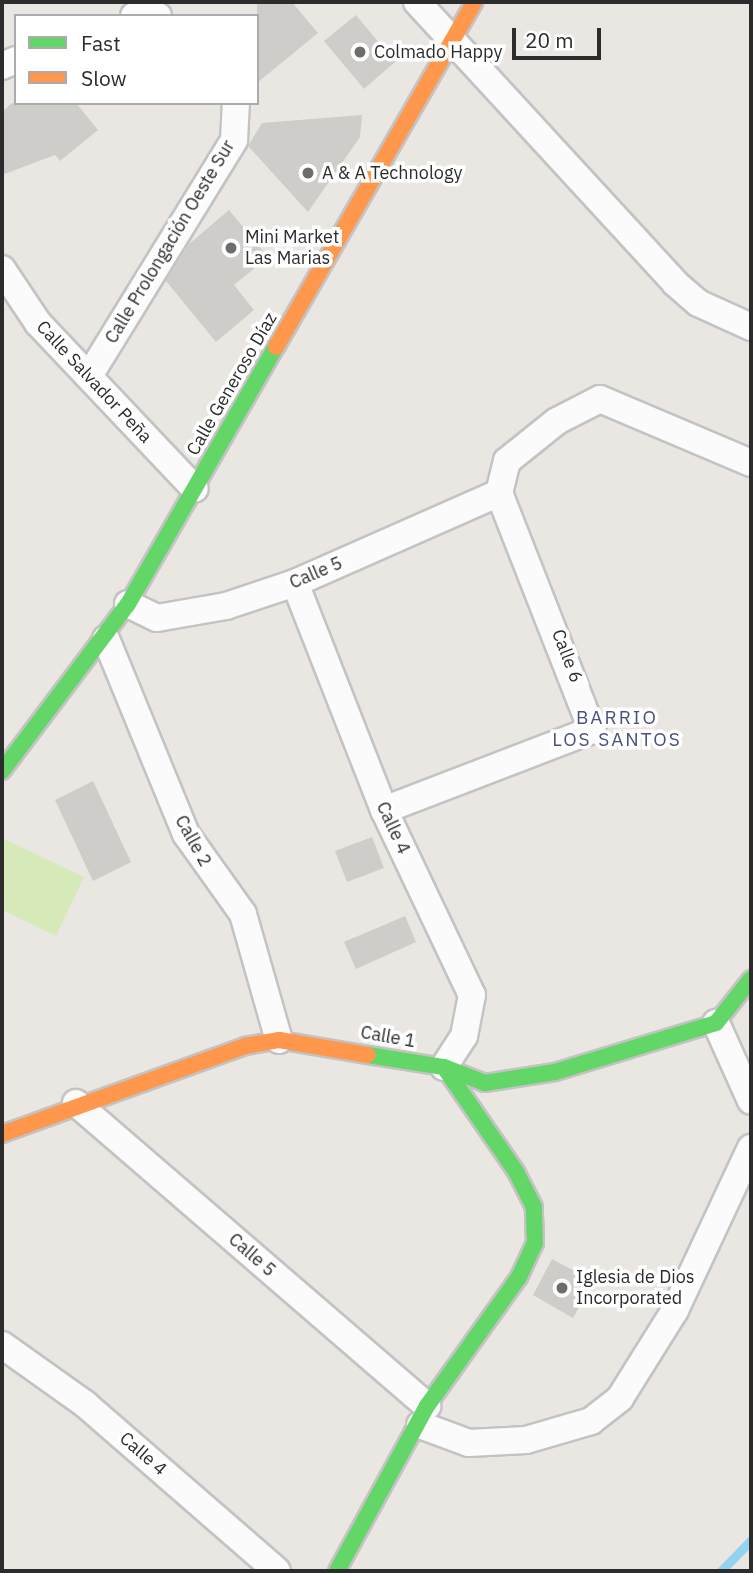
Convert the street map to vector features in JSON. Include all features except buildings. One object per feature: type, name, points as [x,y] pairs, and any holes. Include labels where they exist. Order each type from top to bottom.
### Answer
[{"type":"street","points":[[417,2],[449,43],[675,283],[710,310],[751,327]]},
{"type":"street","name":"Calle Generoso Díaz","points":[[2,771],[106,639],[128,604],[474,2]]},
{"type":"street","name":"Calle Prolongación Oeste Sur","points":[[89,376],[234,140],[236,105]]},
{"type":"street","name":"Calle Salvador Peña","points":[[2,269],[38,323],[195,489]]},
{"type":"street","points":[[499,493],[507,461],[557,421],[600,399],[751,463]]},
{"type":"street","name":"Calle 5","points":[[128,604],[157,618],[226,606],[295,583],[499,493]]},
{"type":"street","name":"Calle 6","points":[[384,810],[592,730],[499,493]]},
{"type":"street","name":"Calle 4","points":[[295,583],[384,810],[472,995],[464,1036],[444,1068]]},
{"type":"street","name":"Calle 2","points":[[106,639],[186,834],[243,914],[279,1040]]},
{"type":"street","points":[[751,979],[716,1023],[751,1101]]},
{"type":"street","name":"Calle 1","points":[[2,1134],[76,1104],[279,1040],[444,1068],[485,1083],[555,1072],[716,1023]]},
{"type":"street","points":[[337,1571],[423,1416],[535,1243],[534,1207],[517,1173],[444,1068]]},
{"type":"street","name":"Calle 5","points":[[76,1104],[423,1416]]},
{"type":"street","points":[[423,1416],[469,1443],[526,1440],[591,1421],[620,1398],[664,1331],[751,1148]]},
{"type":"street","name":"Calle 4","points":[[2,1345],[85,1404],[276,1571]]},
{"type":"green space","points":[[2,838],[84,877],[56,936],[2,910]]},
{"type":"waterway","points":[[721,1571],[751,1540]]},
{"type":"traffic: fast","points":[[2,771],[128,604],[276,347]]},
{"type":"traffic: fast","points":[[368,1055],[444,1067],[485,1083],[555,1072],[716,1023],[751,979]]},
{"type":"traffic: fast","points":[[337,1571],[427,1406],[519,1277],[535,1243],[534,1207],[517,1173],[444,1067]]},
{"type":"traffic: slow","points":[[276,347],[474,2]]},
{"type":"traffic: slow","points":[[2,1134],[245,1046],[279,1040],[368,1055]]},
{"type":"place","name":"Colmado Happy","points":[[360,52]]},
{"type":"place","name":"A & A Technology","points":[[308,173]]},
{"type":"place","name":"Mini Market Las Marias","points":[[231,248]]},
{"type":"place","name":"Iglesia de Dios Incorporated","points":[[562,1288]]},
{"type":"district","name":"BARRIO LOS SANTOS","points":[[617,729]]}]
